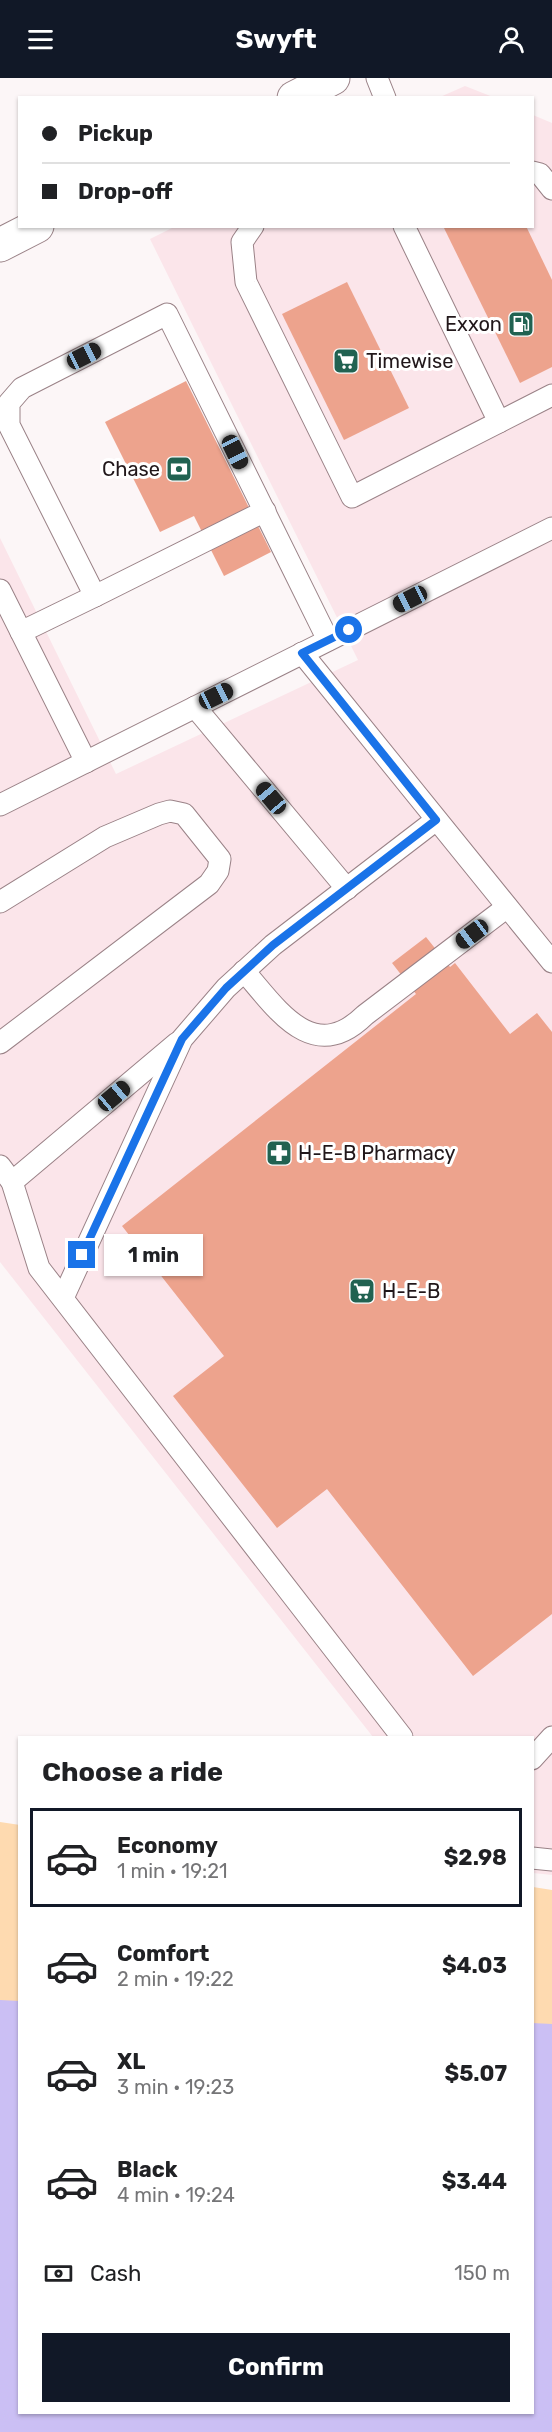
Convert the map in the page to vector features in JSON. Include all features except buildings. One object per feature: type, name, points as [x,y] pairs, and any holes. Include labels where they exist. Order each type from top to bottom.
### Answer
[{"type":"main road","points":[[298,96],[333,78]]},
{"type":"main road","points":[[0,245],[34,228]]},
{"type":"lane","points":[[377,78],[384,96]]},
{"type":"lane","points":[[534,172],[540,174],[552,189]]},
{"type":"lane","points":[[252,228],[242,242],[246,282],[352,497],[552,394]]},
{"type":"lane","points":[[405,228],[499,422]]},
{"type":"lane","points":[[95,596],[5,427],[9,403],[22,388],[167,314],[328,640]]},
{"type":"lane","points":[[21,632],[265,511]]},
{"type":"lane","points":[[0,805],[552,528]]},
{"type":"lane","points":[[0,590],[86,762]]},
{"type":"lane","points":[[302,653],[552,962]]},
{"type":"lane","points":[[195,707],[347,889]]},
{"type":"lane","points":[[0,902],[105,837],[170,811],[184,813],[220,859],[218,871],[209,884],[0,1043]]},
{"type":"lane","points":[[401,1736],[39,1268],[6,1174],[182,1039],[226,988],[273,945],[436,820]]},
{"type":"lane","points":[[244,971],[296,1028],[323,1035],[339,1033],[354,1026],[365,1015],[507,907]]},
{"type":"lane","points":[[63,1298],[182,1039]]},
{"type":"lane","points":[[534,1757],[552,1737]]},
{"type":"lane","points":[[534,1858],[552,1860]]},
{"type":"shaded area","points":[[465,86],[490,96],[442,96]]},
{"type":"shaded area","points":[[534,115],[552,123],[552,1875],[534,1873],[534,1736],[372,1736],[0,1262],[0,538],[116,774],[358,660],[150,239],[172,228],[534,228]]},
{"type":"shaded area","points":[[0,1822],[18,1825],[18,2414],[534,2414],[534,1887],[552,1890],[552,2432],[0,2432]]},
{"type":"shaded area","points":[[0,2000],[18,2001],[18,2414],[534,2414],[534,2023],[552,2024],[552,2432],[0,2432]]},
{"type":"place","name":"Exxon","points":[[521,324]]},
{"type":"place","name":"Timewise","points":[[346,361]]},
{"type":"place","name":"Chase","points":[[179,469]]},
{"type":"place","name":"H-E-B Pharmacy","points":[[279,1153]]},
{"type":"place","name":"H-E-B","points":[[362,1291]]},
{"type":"route","points":[[82,1255],[182,1039],[226,988],[273,945],[436,820],[302,653],[349,630]]}]
